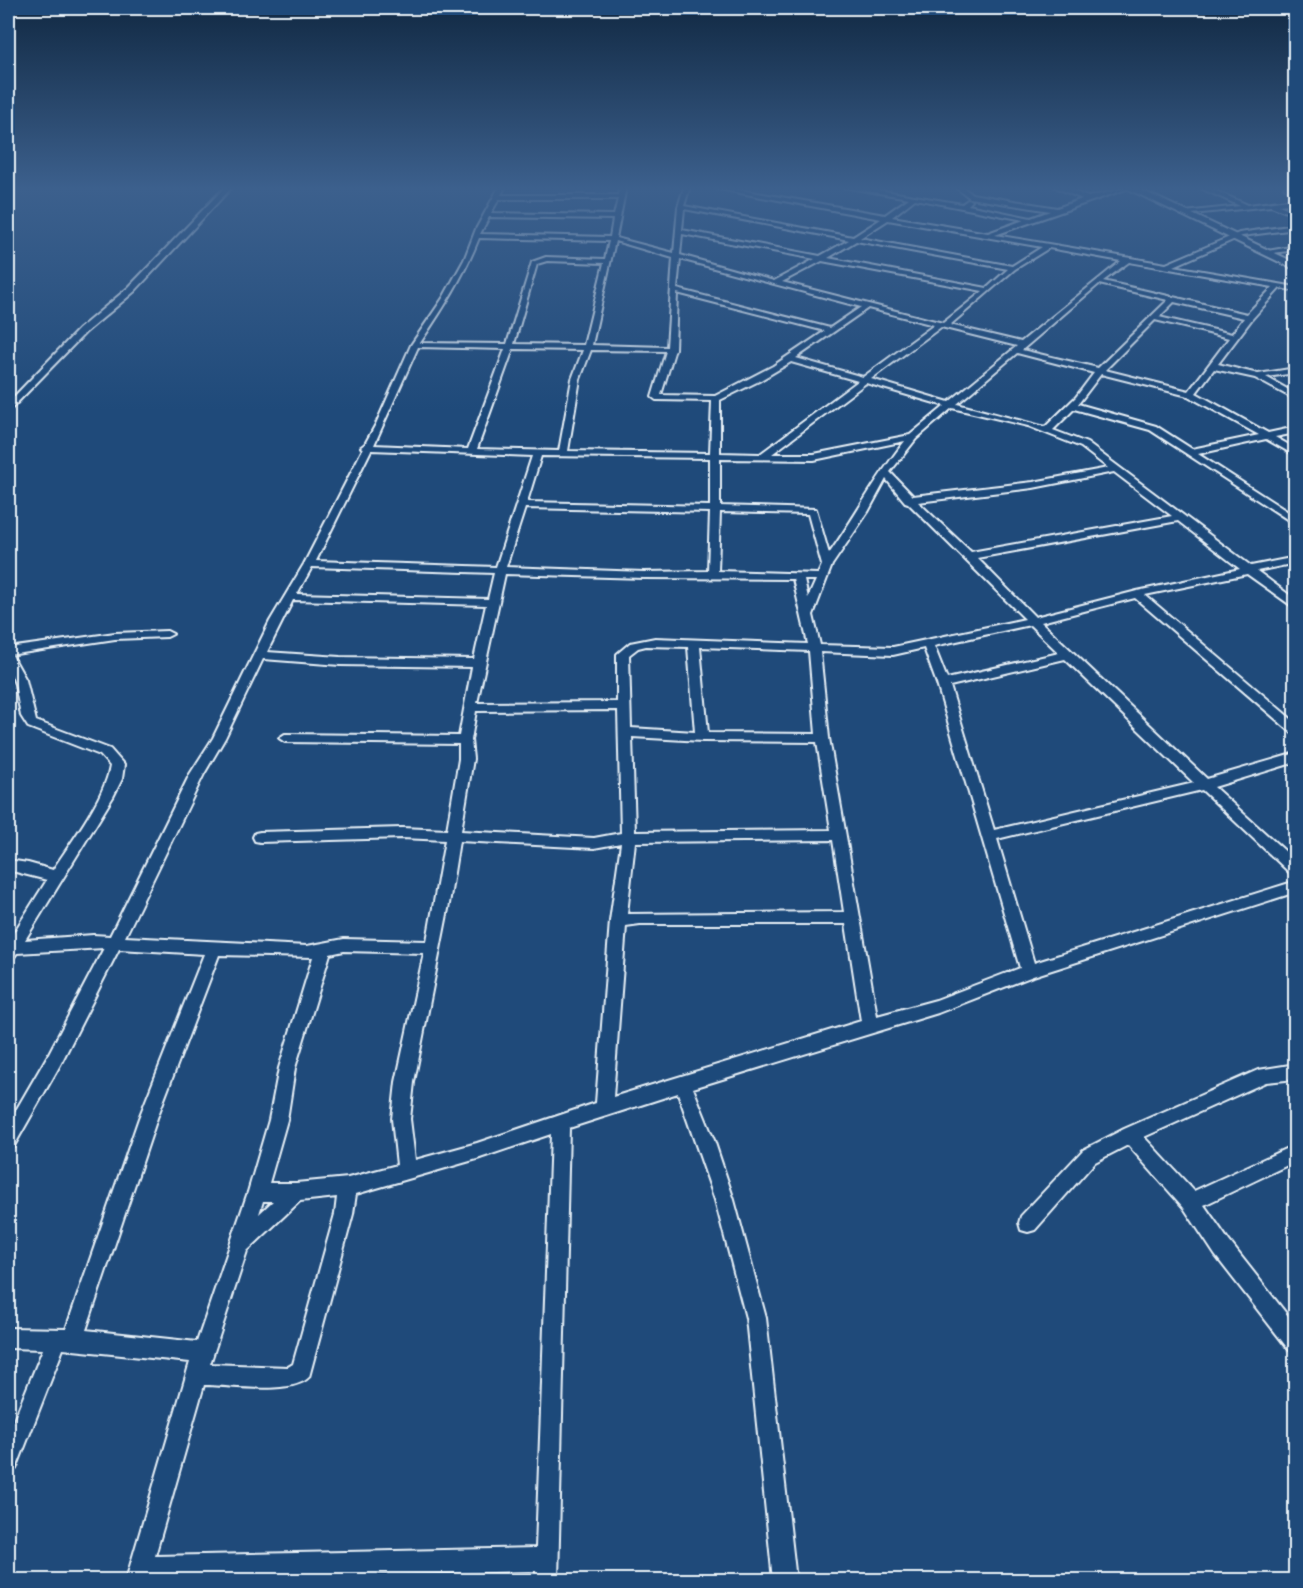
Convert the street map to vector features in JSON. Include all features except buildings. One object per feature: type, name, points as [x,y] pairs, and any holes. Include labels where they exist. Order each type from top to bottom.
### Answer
[{"type":"street","points":[[8,407],[82,331],[132,289],[159,261]]},
{"type":"street","points":[[8,1140],[54,1059],[115,942],[192,784],[219,738],[289,597],[309,564],[366,447],[380,424],[415,345],[447,298],[465,261]]},
{"type":"street","points":[[472,451],[510,346],[534,263],[540,261]]},
{"type":"street","points":[[563,454],[576,379],[587,349],[609,261]]},
{"type":"street","points":[[677,261],[671,349],[656,398],[716,399],[742,388],[791,359],[868,305]]},
{"type":"street","points":[[696,261],[943,325],[1098,372],[1191,394],[1296,453]]},
{"type":"street","points":[[775,283],[822,261]]},
{"type":"street","points":[[837,261],[989,290]]},
{"type":"street","points":[[976,261],[1013,268]]},
{"type":"street","points":[[764,455],[943,325],[1024,261]]},
{"type":"street","points":[[807,615],[820,577],[827,565],[863,512],[885,472],[913,437],[1126,261]]},
{"type":"street","points":[[1135,261],[1296,289]]},
{"type":"street","points":[[1168,266],[1179,261]]},
{"type":"street","points":[[1099,282],[1249,317]]},
{"type":"street","points":[[1191,394],[1200,379],[1214,366],[1249,317],[1278,286]]},
{"type":"street","points":[[674,290],[830,330]]},
{"type":"street","points":[[1047,430],[1079,399],[1098,372],[1172,300]]},
{"type":"street","points":[[1155,318],[1233,337]]},
{"type":"street","points":[[415,345],[671,349]]},
{"type":"street","points":[[791,359],[1047,430],[1084,445],[1296,606]]},
{"type":"street","points":[[1214,366],[1258,376],[1296,398]]},
{"type":"street","points":[[1258,376],[1296,370]]},
{"type":"street","points":[[713,574],[716,510],[714,455],[716,399]]},
{"type":"street","points":[[1071,405],[1153,428],[1193,452],[1296,522]]},
{"type":"street","points":[[1193,452],[1296,430]]},
{"type":"street","points":[[366,447],[537,454],[814,457],[913,437]]},
{"type":"street","points":[[407,1172],[401,1119],[405,1082],[442,904],[466,759],[465,740],[479,663],[500,570],[537,454]]},
{"type":"street","points":[[908,500],[1033,485],[1115,469]]},
{"type":"street","points":[[885,472],[908,500],[969,556],[1065,655],[1296,870]]},
{"type":"street","points":[[522,505],[812,511],[827,565]]},
{"type":"street","points":[[969,556],[1180,518]]},
{"type":"street","points":[[604,1108],[608,1021],[618,921],[626,876],[628,837],[626,732],[622,706],[623,654],[628,648],[646,642],[814,646],[893,651],[1031,621],[1137,594],[1296,560]]},
{"type":"street","points":[[309,564],[644,575],[820,577]]},
{"type":"street","points":[[798,576],[814,646],[823,738],[870,1025]]},
{"type":"street","points":[[1137,594],[1296,730]]},
{"type":"street","points":[[289,597],[494,602]]},
{"type":"street","points":[[8,651],[115,636],[167,634]]},
{"type":"street","points":[[694,643],[702,737]]},
{"type":"street","points":[[928,644],[943,684],[1029,971]]},
{"type":"street","points":[[261,655],[340,661],[479,663]]},
{"type":"street","points":[[943,684],[1065,655]]},
{"type":"street","points":[[8,658],[22,685],[26,717],[32,724],[105,752],[117,765],[115,779],[106,797],[24,929],[9,946]]},
{"type":"street","points":[[471,707],[622,706]]},
{"type":"street","points":[[626,732],[702,737],[823,738]]},
{"type":"street","points":[[285,738],[465,740]]},
{"type":"street","points":[[989,836],[1204,785],[1296,757]]},
{"type":"street","points":[[260,837],[402,833],[594,843],[628,837],[839,835]]},
{"type":"street","points":[[8,866],[28,868],[56,877]]},
{"type":"street","points":[[258,1192],[296,1192],[348,1187],[407,1172],[560,1125],[604,1108],[938,1006],[1029,971],[1296,886]]},
{"type":"street","points":[[618,921],[640,918],[852,918]]},
{"type":"street","points":[[9,946],[93,941],[307,952],[344,945],[432,947]]},
{"type":"street","points":[[8,1461],[65,1339],[214,947]]},
{"type":"street","points":[[324,948],[287,1068],[278,1120],[258,1192],[203,1353],[139,1574],[548,1570],[560,1125]]},
{"type":"street","points":[[1028,1223],[1089,1156],[1130,1135],[1264,1075],[1296,1071]]},
{"type":"street","points":[[682,1084],[708,1152],[746,1275],[756,1318],[784,1581]]},
{"type":"street","points":[[1130,1135],[1191,1202],[1222,1248],[1296,1343]]},
{"type":"street","points":[[1191,1202],[1296,1152]]},
{"type":"street","points":[[197,1374],[288,1377],[297,1375],[302,1370],[344,1214],[348,1187]]},
{"type":"street","points":[[238,1246],[296,1192]]},
{"type":"street","points":[[8,1338],[65,1339],[203,1353]]}]
